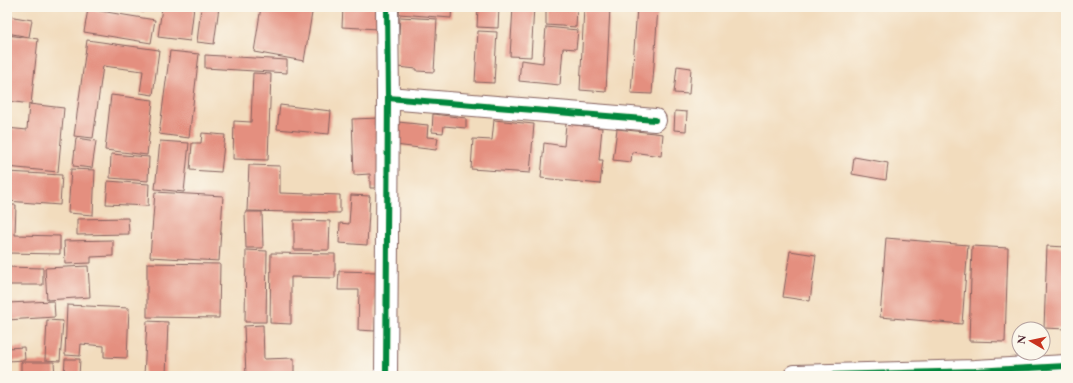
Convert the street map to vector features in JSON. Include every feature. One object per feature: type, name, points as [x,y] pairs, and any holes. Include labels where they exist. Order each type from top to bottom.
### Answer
[{"type":"street","points":[[386,376],[388,98],[387,7]]},
{"type":"street","points":[[388,98],[655,120]]},
{"type":"street","points":[[795,376],[975,371],[1066,366]]},
{"type":"building","points":[[7,7],[10,7],[8,16],[32,20],[29,37],[7,33]]},
{"type":"building","points":[[118,7],[145,7],[144,12]]},
{"type":"building","points":[[162,7],[194,7],[190,41],[158,37]]},
{"type":"building","points":[[201,7],[219,7],[214,44],[197,42]]},
{"type":"building","points":[[261,7],[313,7],[304,61],[254,52]]},
{"type":"building","points":[[343,7],[380,7],[379,29],[342,27]]},
{"type":"building","points":[[400,7],[452,7],[451,18],[399,14]]},
{"type":"building","points":[[478,7],[499,7],[498,28],[477,27]]},
{"type":"building","points":[[513,7],[534,7],[531,57],[510,56]]},
{"type":"building","points":[[546,7],[577,7],[576,27],[546,25]]},
{"type":"building","points":[[584,7],[610,7],[606,92],[580,90]]},
{"type":"building","points":[[637,7],[658,7],[652,94],[631,93]]},
{"type":"building","points":[[88,9],[155,20],[151,43],[84,32]]},
{"type":"building","points":[[400,17],[437,19],[434,72],[417,71],[417,69],[397,67]]},
{"type":"building","points":[[546,27],[578,30],[576,49],[563,48],[560,85],[519,81],[521,60],[543,63]]},
{"type":"building","points":[[478,31],[497,32],[494,83],[475,82]]},
{"type":"building","points":[[7,35],[38,39],[31,104],[7,101]]},
{"type":"building","points":[[87,40],[159,50],[153,95],[140,93],[143,71],[103,66],[93,138],[74,136]]},
{"type":"building","points":[[170,51],[199,54],[189,138],[159,134]]},
{"type":"building","points":[[205,55],[287,60],[287,73],[205,68]]},
{"type":"building","points":[[677,66],[691,68],[689,94],[674,93]]},
{"type":"building","points":[[253,73],[271,74],[268,160],[233,159],[234,121],[251,122]]},
{"type":"building","points":[[111,95],[153,100],[147,155],[105,150]]},
{"type":"building","points":[[29,104],[64,108],[58,172],[7,167],[7,128],[27,130]]},
{"type":"building","points":[[280,105],[331,111],[329,134],[277,129]]},
{"type":"building","points":[[675,111],[687,112],[686,131],[674,130]]},
{"type":"building","points":[[433,114],[466,118],[466,128],[444,126],[443,133],[432,132]]},
{"type":"building","points":[[381,118],[383,188],[370,188],[370,174],[354,175],[352,119]]},
{"type":"building","points":[[494,120],[534,124],[530,173],[471,169],[473,139],[492,140]]},
{"type":"building","points":[[398,122],[428,125],[427,137],[438,138],[436,150],[395,145]]},
{"type":"building","points":[[566,124],[602,128],[599,160],[603,160],[600,184],[541,178],[544,143],[564,146]]},
{"type":"building","points":[[617,129],[663,134],[661,156],[632,152],[631,162],[613,160]]},
{"type":"building","points":[[202,133],[225,135],[221,172],[190,170],[192,143],[201,143]]},
{"type":"building","points":[[76,138],[96,141],[92,168],[73,166]]},
{"type":"building","points":[[160,141],[189,143],[184,192],[155,189]]},
{"type":"building","points":[[111,154],[149,157],[148,181],[110,178]]},
{"type":"building","points":[[854,157],[888,163],[886,180],[852,174]]},
{"type":"building","points":[[249,165],[280,166],[280,193],[340,195],[340,213],[247,211]]},
{"type":"building","points":[[71,169],[95,170],[93,215],[68,213]]},
{"type":"building","points":[[7,172],[62,175],[60,205],[7,201]]},
{"type":"building","points":[[108,181],[149,184],[148,206],[106,204]]},
{"type":"building","points":[[155,192],[223,196],[219,261],[150,257]]},
{"type":"building","points":[[351,195],[370,196],[367,245],[339,243],[340,223],[349,224]]},
{"type":"building","points":[[7,205],[16,205],[15,235],[60,236],[60,254],[7,253]]},
{"type":"building","points":[[245,212],[262,212],[263,248],[246,248]]},
{"type":"building","points":[[128,218],[129,234],[77,235],[77,219]]},
{"type":"building","points":[[294,220],[330,221],[329,250],[294,250]]},
{"type":"building","points":[[886,238],[968,245],[962,324],[880,317]]},
{"type":"building","points":[[113,240],[113,256],[91,257],[91,263],[65,264],[64,241]]},
{"type":"building","points":[[972,246],[1008,248],[1005,342],[969,341]]},
{"type":"building","points":[[1047,246],[1066,247],[1066,329],[1051,328],[1051,321],[1044,321]]},
{"type":"building","points":[[246,250],[267,251],[266,322],[245,322]]},
{"type":"building","points":[[790,251],[816,255],[810,301],[783,297]]},
{"type":"building","points":[[271,253],[335,254],[335,278],[291,277],[291,324],[270,323]]},
{"type":"building","points":[[147,263],[220,264],[219,318],[147,317]]},
{"type":"building","points":[[88,266],[90,297],[47,300],[45,268]]},
{"type":"building","points":[[7,267],[43,268],[43,285],[7,285]]},
{"type":"building","points":[[339,271],[377,272],[375,331],[358,330],[359,290],[338,290]]},
{"type":"building","points":[[54,301],[55,317],[7,320],[7,303]]},
{"type":"building","points":[[67,305],[129,308],[127,358],[104,357],[104,346],[81,344],[80,356],[65,355]]},
{"type":"building","points":[[47,320],[63,321],[60,361],[45,360]]},
{"type":"building","points":[[147,321],[168,322],[166,376],[144,376]]},
{"type":"building","points":[[263,325],[264,359],[294,358],[294,376],[246,376],[244,326]]},
{"type":"building","points":[[24,347],[25,360],[7,361],[7,348]]},
{"type":"building","points":[[65,359],[80,359],[79,376],[64,376]]},
{"type":"building","points":[[21,362],[54,362],[55,376],[21,376]]},
{"type":"cycle path","points":[[386,376],[388,98],[387,7]]},
{"type":"cycle path","points":[[388,98],[655,120]]},
{"type":"cycle path","points":[[795,376],[975,371],[1066,366]]}]
